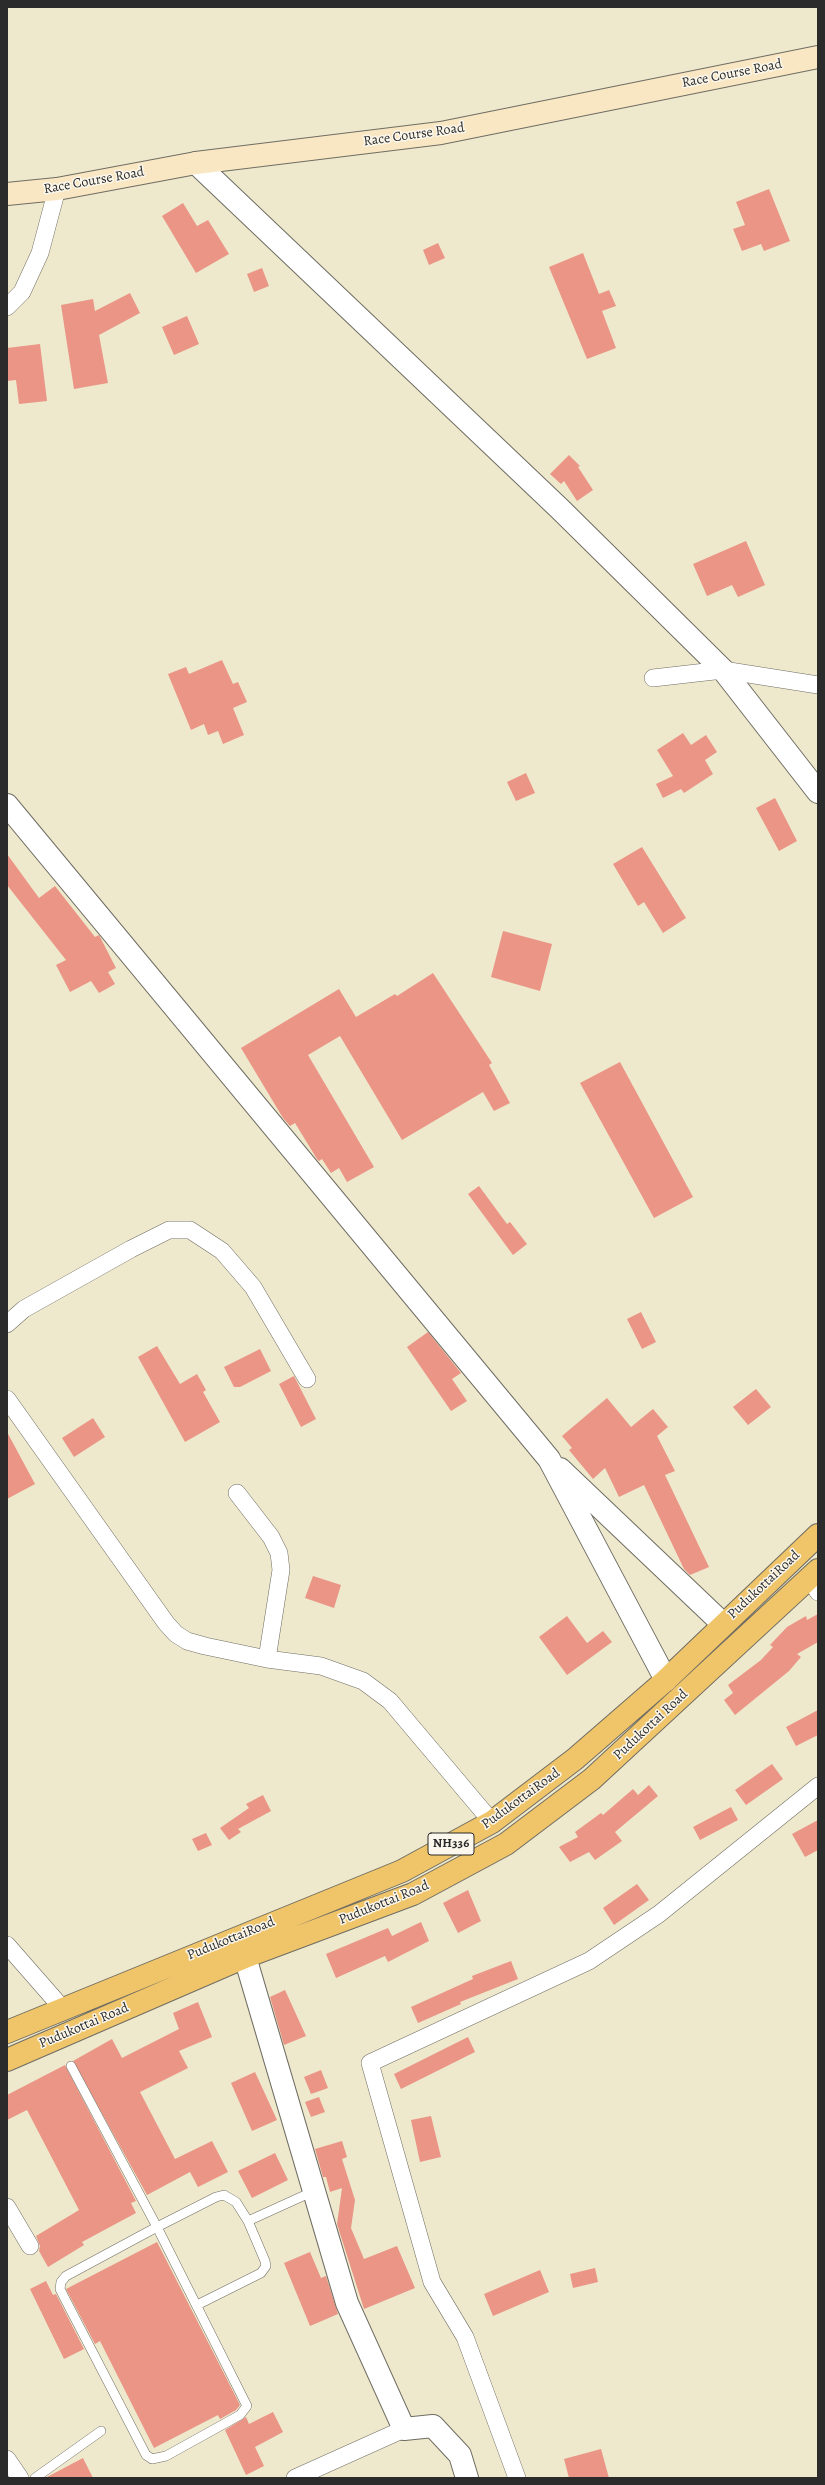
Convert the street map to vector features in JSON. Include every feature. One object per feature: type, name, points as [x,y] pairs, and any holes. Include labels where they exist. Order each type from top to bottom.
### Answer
[{"type":"highway","name":"PudukottaiRoad","points":[[7,2032],[234,1938],[402,1871],[492,1822],[575,1759],[666,1680],[818,1535]]},
{"type":"highway","name":"Pudukottai Road","points":[[7,2060],[245,1957],[413,1894],[506,1844],[592,1779],[815,1580]]},
{"type":"highway","points":[[54,2013],[55,2039]]},
{"type":"main road","name":"Race Course Road","points":[[7,194],[57,189],[196,163],[441,133],[818,57]]},
{"type":"street","points":[[196,163],[560,508],[723,670],[818,792]]},
{"type":"street","points":[[7,307],[22,292],[40,253],[57,189]]},
{"type":"street","points":[[653,678],[723,670],[818,685]]},
{"type":"street","points":[[7,805],[549,1459],[723,1624]]},
{"type":"street","points":[[7,1324],[24,1309],[130,1249],[169,1230],[190,1230],[222,1251],[252,1286],[307,1379]]},
{"type":"street","points":[[7,1400],[166,1623],[176,1634],[187,1641],[205,1646],[267,1659],[321,1666],[363,1681],[390,1701],[492,1822]]},
{"type":"street","points":[[549,1459],[666,1680]]},
{"type":"street","points":[[237,1493],[270,1537],[279,1552],[281,1570],[267,1659]]},
{"type":"street","points":[[517,2478],[465,2337],[432,2282],[370,2063],[589,1961],[659,1914],[818,1786]]},
{"type":"street","points":[[234,1938],[245,1957],[347,2303],[404,2429]]},
{"type":"street","points":[[7,1944],[54,2013]]},
{"type":"street","points":[[7,2207],[30,2246]]},
{"type":"street","points":[[295,2478],[404,2429],[433,2426],[460,2455],[467,2478]]},
{"type":"street","points":[[7,2459],[20,2478]]},
{"type":"lane","points":[[71,2066],[157,2227],[246,2406],[240,2415],[166,2456],[152,2459],[146,2455],[60,2289],[60,2282],[66,2276],[157,2227],[216,2197],[224,2196],[236,2202],[248,2221],[265,2261],[264,2270],[197,2305]]},
{"type":"lane","points":[[248,2221],[314,2191]]},
{"type":"lane","points":[[35,2478],[101,2431]]},
{"type":"building","points":[[769,189],[790,241],[764,251],[761,244],[742,251],[733,229],[745,225],[736,202]]},
{"type":"building","points":[[183,203],[197,226],[208,220],[229,254],[196,273],[162,216]]},
{"type":"building","points":[[438,243],[445,258],[429,265],[423,250]]},
{"type":"building","points":[[583,253],[599,294],[609,290],[616,306],[602,311],[616,348],[587,359],[549,267]]},
{"type":"building","points":[[262,268],[269,286],[254,292],[247,274]]},
{"type":"building","points":[[130,293],[140,313],[99,335],[108,383],[74,389],[61,305],[93,299],[95,311]]},
{"type":"building","points":[[187,316],[199,344],[174,355],[162,327]]},
{"type":"building","points":[[40,344],[47,401],[19,404],[16,380],[7,381],[7,348]]},
{"type":"building","points":[[569,455],[580,466],[578,467],[593,490],[577,501],[564,481],[561,484],[550,474]]},
{"type":"building","points":[[746,541],[765,585],[738,597],[732,585],[707,596],[693,564]]},
{"type":"building","points":[[222,660],[233,684],[238,682],[247,702],[233,708],[244,735],[223,744],[218,731],[208,735],[204,724],[191,730],[168,674],[186,667],[189,674]]},
{"type":"building","points":[[683,733],[691,745],[706,735],[717,752],[705,760],[713,774],[684,793],[681,789],[663,798],[656,784],[673,776],[657,750]]},
{"type":"building","points":[[526,773],[535,793],[516,801],[507,782]]},
{"type":"building","points":[[775,798],[797,841],[779,851],[756,808]]},
{"type":"building","points":[[642,847],[686,918],[663,933],[644,902],[638,906],[613,864]]},
{"type":"building","points":[[7,854],[39,898],[55,886],[95,937],[99,935],[116,968],[108,972],[115,984],[99,993],[91,981],[70,992],[56,965],[66,960],[7,885]]},
{"type":"building","points":[[503,931],[552,944],[540,991],[491,977]]},
{"type":"building","points":[[433,973],[492,1063],[489,1065],[510,1103],[494,1111],[483,1092],[402,1140],[340,1036],[308,1055],[374,1167],[347,1182],[339,1168],[331,1173],[322,1159],[319,1161],[317,1159],[295,1123],[290,1126],[283,1118],[241,1048],[339,989],[356,1017],[395,994],[397,996]]},
{"type":"building","points":[[620,1062],[693,1197],[654,1218],[580,1083]]},
{"type":"building","points":[[479,1186],[507,1224],[510,1222],[527,1244],[513,1255],[468,1194]]},
{"type":"building","points":[[641,1312],[656,1342],[642,1349],[627,1319]]},
{"type":"building","points":[[428,1332],[461,1373],[452,1379],[467,1401],[451,1411],[407,1347]]},
{"type":"building","points":[[157,1346],[180,1384],[197,1374],[206,1390],[203,1392],[220,1422],[185,1442],[138,1357]]},
{"type":"building","points":[[260,1349],[271,1371],[240,1387],[234,1387],[224,1367]]},
{"type":"building","points":[[294,1376],[316,1419],[301,1427],[279,1384]]},
{"type":"building","points":[[756,1389],[771,1407],[748,1425],[733,1407]]},
{"type":"building","points":[[607,1398],[631,1427],[653,1409],[668,1427],[657,1436],[675,1471],[665,1475],[709,1567],[690,1575],[684,1569],[644,1485],[619,1497],[605,1468],[593,1479],[569,1450],[572,1448],[562,1436]]},
{"type":"building","points":[[93,1418],[105,1437],[74,1457],[62,1438]]},
{"type":"building","points":[[7,1432],[35,1484],[7,1499]]},
{"type":"building","points":[[313,1576],[341,1585],[334,1608],[305,1598]]},
{"type":"building","points":[[818,1614],[818,1642],[797,1654],[801,1657],[789,1671],[735,1715],[724,1700],[733,1693],[728,1685],[761,1660],[773,1647],[770,1645],[787,1627],[806,1616],[807,1620]]},
{"type":"building","points":[[567,1616],[587,1643],[603,1631],[612,1642],[567,1675],[539,1637]]},
{"type":"building","points":[[818,1710],[818,1735],[796,1746],[786,1727]]},
{"type":"building","points":[[772,1764],[783,1779],[746,1805],[735,1790]]},
{"type":"building","points":[[649,1785],[658,1796],[615,1832],[622,1841],[595,1860],[589,1852],[570,1862],[559,1847],[578,1837],[575,1832],[601,1813],[603,1815],[633,1789],[638,1795]]},
{"type":"building","points":[[263,1795],[271,1811],[238,1829],[241,1832],[229,1840],[220,1828],[249,1808],[246,1804]]},
{"type":"building","points":[[731,1807],[738,1820],[700,1840],[693,1827]]},
{"type":"building","points":[[818,1820],[818,1850],[805,1857],[792,1834]]},
{"type":"building","points":[[206,1833],[212,1845],[198,1851],[192,1839]]},
{"type":"building","points":[[637,1884],[649,1900],[614,1925],[603,1908]]},
{"type":"building","points":[[468,1890],[481,1921],[458,1933],[443,1903]]},
{"type":"building","points":[[421,1922],[429,1941],[388,1962],[385,1956],[336,1978],[326,1954],[388,1928],[392,1936]]},
{"type":"building","points":[[511,1961],[518,1979],[460,2002],[461,2004],[418,2023],[411,2007],[473,1979],[472,1976]]},
{"type":"building","points":[[285,1990],[306,2036],[284,2045],[270,1997]]},
{"type":"building","points":[[198,2002],[212,2037],[179,2051],[188,2068],[140,2092],[175,2159],[212,2141],[228,2172],[198,2187],[190,2172],[147,2195],[73,2061],[112,2039],[122,2058],[179,2029],[173,2013]]},
{"type":"building","points":[[468,2037],[475,2052],[401,2089],[394,2074]]},
{"type":"building","points":[[65,2065],[136,2201],[131,2203],[136,2213],[82,2242],[84,2245],[48,2267],[39,2251],[40,2246],[36,2236],[79,2210],[27,2110],[7,2120],[7,2095]]},
{"type":"building","points":[[321,2070],[328,2088],[311,2094],[304,2077]]},
{"type":"building","points":[[255,2072],[277,2120],[252,2131],[231,2083]]},
{"type":"building","points":[[319,2097],[325,2112],[311,2117],[305,2102]]},
{"type":"building","points":[[431,2116],[441,2157],[420,2162],[411,2120]]},
{"type":"building","points":[[342,2141],[347,2157],[342,2159],[355,2200],[351,2228],[364,2259],[397,2246],[415,2288],[364,2309],[337,2224],[342,2188],[330,2192],[326,2177],[323,2177],[315,2149]]},
{"type":"building","points":[[275,2153],[288,2180],[252,2198],[238,2171]]},
{"type":"building","points":[[157,2242],[240,2405],[236,2410],[220,2419],[218,2415],[154,2448],[100,2341],[95,2344],[66,2289]]},
{"type":"building","points":[[310,2252],[321,2278],[326,2276],[338,2314],[310,2326],[284,2263]]},
{"type":"building","points":[[595,2268],[598,2282],[573,2288],[570,2274]]},
{"type":"building","points":[[540,2270],[549,2292],[493,2316],[484,2294]]},
{"type":"building","points":[[46,2281],[53,2295],[56,2294],[84,2349],[64,2359],[30,2289]]},
{"type":"building","points":[[273,2412],[283,2432],[255,2447],[264,2466],[246,2475],[225,2430],[246,2417],[249,2424]]},
{"type":"building","points":[[601,2449],[609,2478],[569,2478],[564,2459]]},
{"type":"building","points":[[83,2458],[93,2478],[45,2478],[47,2477]]}]
